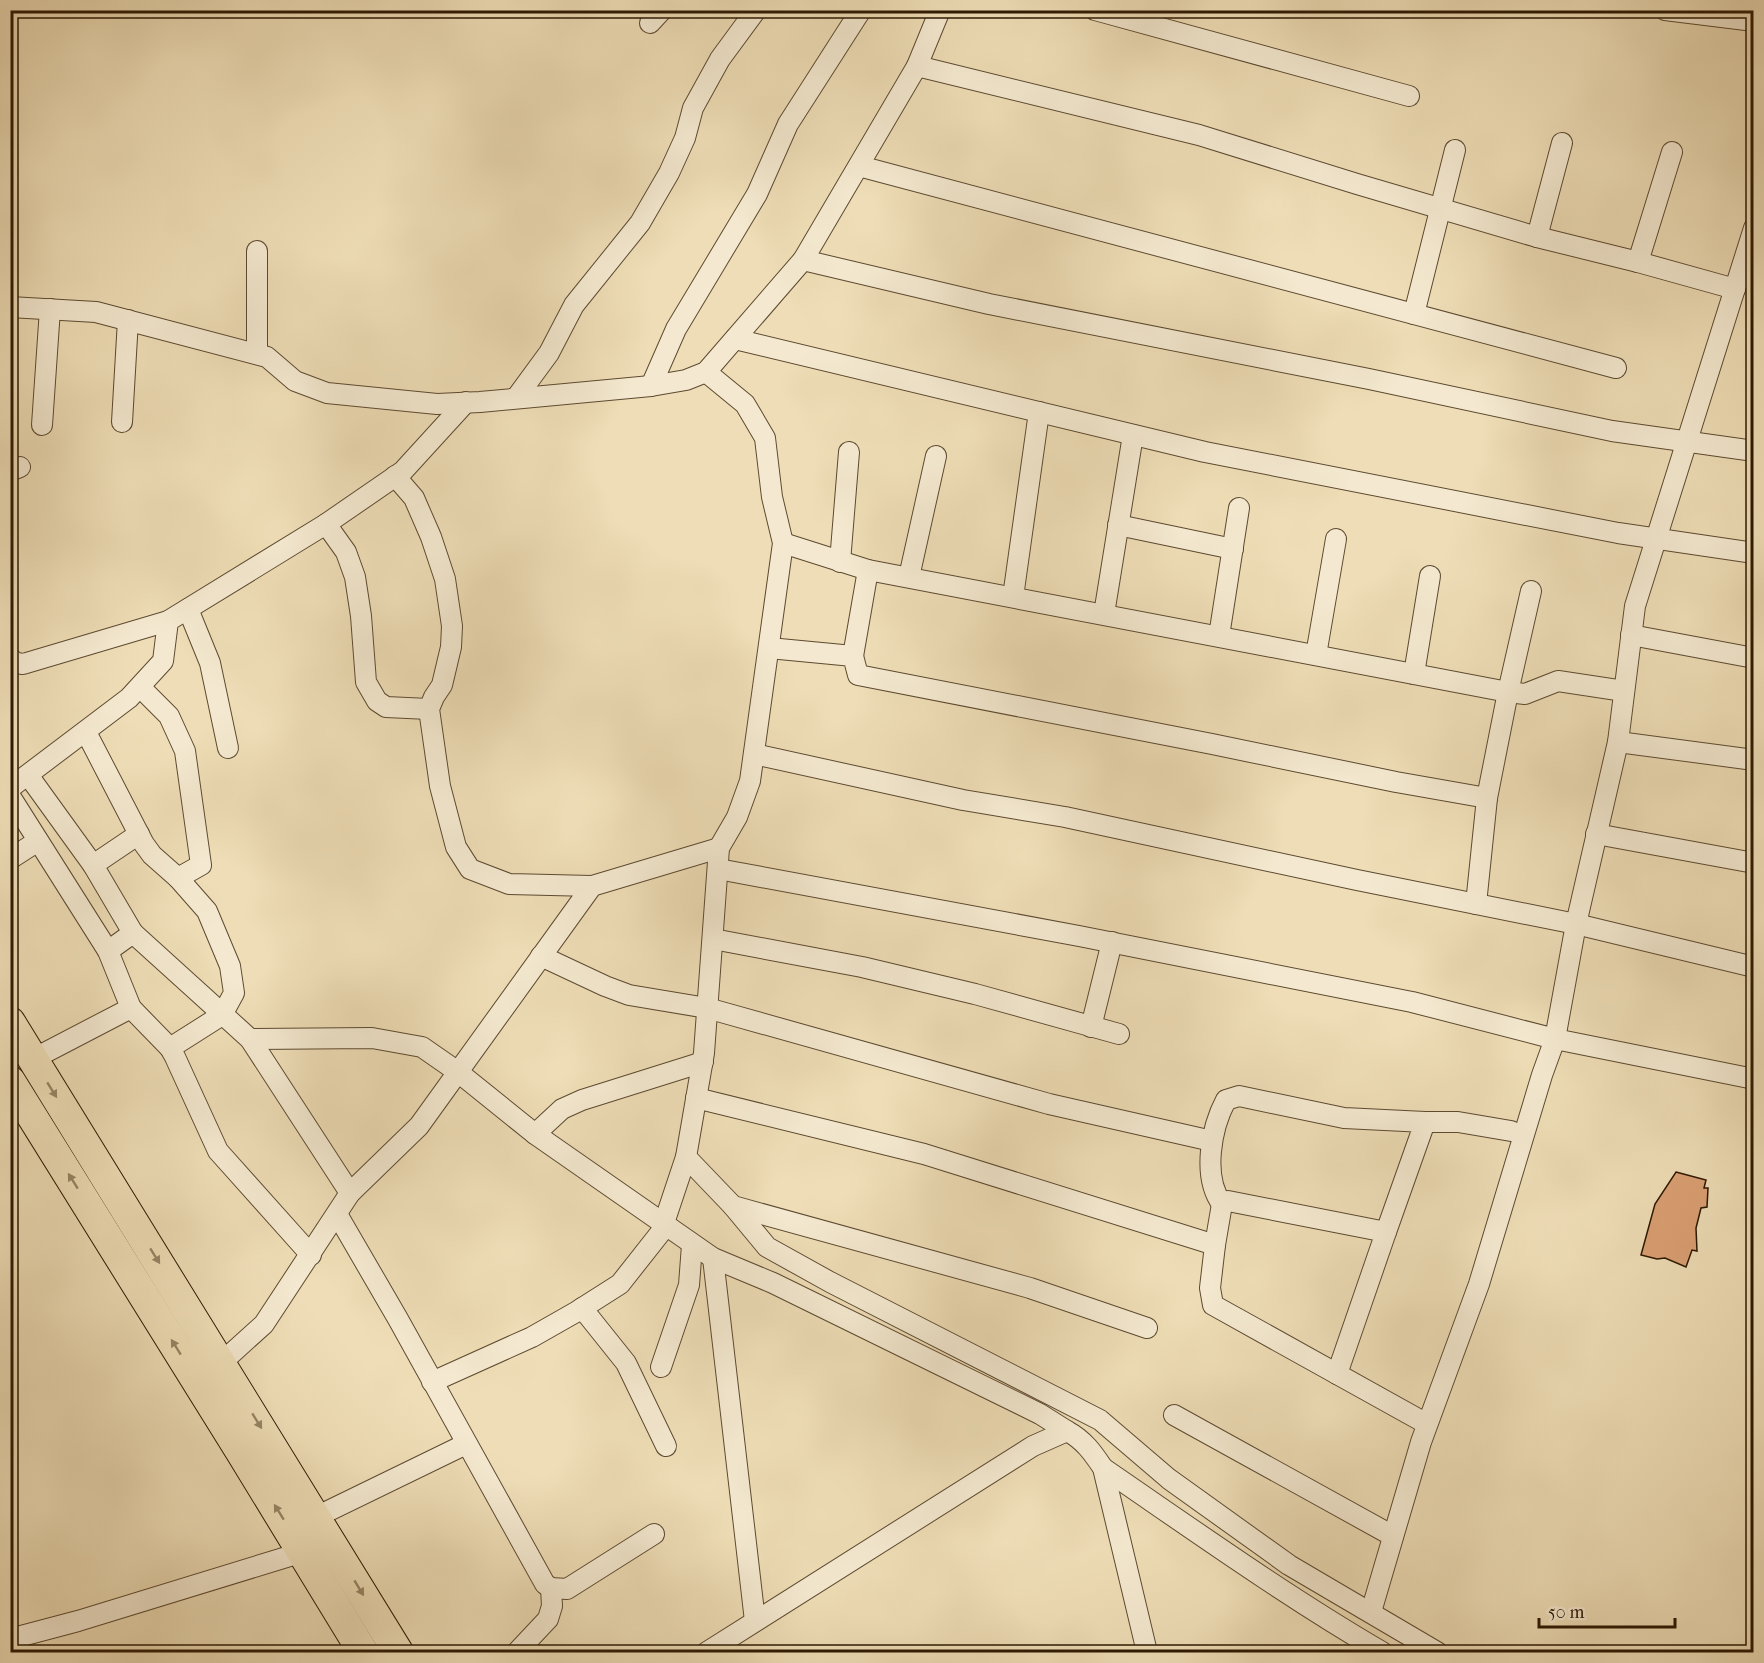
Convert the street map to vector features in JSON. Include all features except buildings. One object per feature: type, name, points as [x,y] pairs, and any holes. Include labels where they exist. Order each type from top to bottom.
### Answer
[{"type":"highway","points":[[10,1022],[398,1653]]},
{"type":"highway","points":[[10,1081],[303,1552],[363,1653]]},
{"type":"street","points":[[516,398],[549,353],[574,305],[640,223],[669,173],[685,138],[693,108],[720,59],[756,10]]},
{"type":"street","points":[[651,386],[676,329],[757,194],[788,124],[861,10]]},
{"type":"street","points":[[10,307],[96,312],[257,354],[267,357],[295,381],[327,393],[437,404],[651,386],[686,380],[706,372],[803,260],[917,66],[940,10]]},
{"type":"street","points":[[1095,10],[1409,96]]},
{"type":"street","points":[[1665,10],[1754,21]]},
{"type":"street","points":[[917,66],[1199,135],[1537,237],[1735,289]]},
{"type":"street","points":[[1537,237],[1562,143]]},
{"type":"street","points":[[1414,314],[1455,150]]},
{"type":"street","points":[[1638,262],[1672,152]]},
{"type":"street","points":[[859,166],[1616,368]]},
{"type":"street","points":[[1371,1612],[1427,1424],[1479,1284],[1542,1075],[1556,1039],[1576,924],[1618,742],[1635,606],[1752,236]]},
{"type":"street","points":[[257,251],[257,354]]},
{"type":"street","points":[[803,260],[990,304],[1358,377],[1612,431],[1754,451]]},
{"type":"street","points":[[42,425],[50,309]]},
{"type":"street","points":[[122,422],[128,320]]},
{"type":"street","points":[[735,339],[1205,452],[1618,533],[1754,553]]},
{"type":"street","points":[[432,1382],[532,1337],[620,1284],[661,1232],[686,1157],[703,1062],[719,848],[737,817],[750,781],[783,543],[772,497],[765,438],[745,404],[706,372]]},
{"type":"street","points":[[10,658],[16,663],[23,664],[168,621],[326,524],[403,471],[466,402]]},
{"type":"street","points":[[1013,597],[1039,412]]},
{"type":"street","points":[[1104,614],[1133,435]]},
{"type":"street","points":[[840,562],[849,452]]},
{"type":"street","points":[[909,577],[936,456]]},
{"type":"street","points":[[395,476],[414,498],[431,537],[445,579],[452,626],[451,647],[442,685],[429,709],[440,786],[456,847],[470,869],[509,884],[592,886],[719,848]]},
{"type":"street","points":[[1219,636],[1239,508]]},
{"type":"street","points":[[326,524],[346,552],[355,577],[361,616],[366,682],[377,701],[386,707],[429,709]]},
{"type":"street","points":[[1118,525],[1233,549]]},
{"type":"street","points":[[1317,655],[1336,539]]},
{"type":"street","points":[[783,543],[868,570],[1508,692],[1525,694],[1558,681],[1624,691]]},
{"type":"street","points":[[868,570],[853,656],[858,675],[1487,798]]},
{"type":"street","points":[[1414,674],[1430,576]]},
{"type":"street","points":[[1476,904],[1487,798],[1531,591]]},
{"type":"street","points":[[188,609],[210,663],[228,748]]},
{"type":"street","points":[[10,788],[86,732],[140,687],[163,661],[168,621]]},
{"type":"street","points":[[1631,635],[1754,658]]},
{"type":"street","points":[[769,648],[853,656]]},
{"type":"street","points":[[140,687],[169,716],[185,751],[201,865],[178,878]]},
{"type":"street","points":[[86,732],[152,855],[178,878],[207,911],[230,966],[234,993],[222,1016],[170,1048]]},
{"type":"street","points":[[1618,742],[1754,760]]},
{"type":"street","points":[[754,754],[963,800],[1065,817],[1576,924],[1754,967]]},
{"type":"street","points":[[28,775],[93,865],[133,933],[250,1039],[350,1193]]},
{"type":"street","points":[[10,796],[108,951],[131,1008],[170,1048],[218,1151],[311,1255]]},
{"type":"street","points":[[93,865],[139,834]]},
{"type":"street","points":[[1596,834],[1754,863]]},
{"type":"street","points":[[10,859],[38,841]]},
{"type":"street","points":[[718,869],[1112,942],[1412,1002],[1556,1039],[1754,1079]]},
{"type":"street","points":[[221,1363],[264,1324],[350,1193],[419,1126],[592,886]]},
{"type":"street","points":[[108,951],[133,933]]},
{"type":"street","points":[[712,939],[862,967],[975,994],[1119,1034]]},
{"type":"street","points":[[1091,1027],[1112,942]]},
{"type":"street","points":[[541,956],[618,992],[707,1008],[1049,1104],[1212,1140]]},
{"type":"street","points":[[33,1059],[131,1008]]},
{"type":"street","points":[[250,1039],[372,1038],[422,1047],[459,1072],[535,1134],[692,1245],[713,1258],[784,1288],[1040,1414],[1077,1436],[1103,1468],[1222,1550],[1382,1653]]},
{"type":"street","points":[[535,1134],[562,1108],[703,1062]]},
{"type":"street","points":[[1427,1424],[1213,1305],[1210,1288],[1222,1204],[1215,1195],[1211,1179],[1212,1140],[1218,1114],[1226,1100],[1239,1096],[1344,1118],[1458,1122],[1511,1131]]},
{"type":"street","points":[[696,1098],[924,1154],[1215,1245]]},
{"type":"street","points":[[1337,1374],[1425,1122]]},
{"type":"street","points":[[686,1157],[733,1206],[767,1247],[830,1282],[1100,1420],[1169,1479],[1288,1565],[1437,1653]]},
{"type":"street","points":[[1222,1204],[1234,1201],[1386,1232]]},
{"type":"street","points":[[733,1206],[1030,1288],[1147,1328]]},
{"type":"street","points":[[337,1214],[545,1584],[551,1588],[567,1589],[654,1534]]},
{"type":"street","points":[[661,1367],[689,1285],[692,1245]]},
{"type":"street","points":[[713,1258],[756,1621]]},
{"type":"street","points":[[582,1308],[626,1363],[666,1446]]},
{"type":"street","points":[[1174,1415],[1393,1536]]},
{"type":"street","points":[[707,1653],[1033,1446],[1068,1431]]},
{"type":"street","points":[[316,1517],[466,1443]]},
{"type":"street","points":[[1103,1468],[1147,1653]]},
{"type":"street","points":[[10,1639],[78,1621],[303,1552]]},
{"type":"street","points":[[517,1653],[548,1619],[552,1606],[551,1588]]}]
